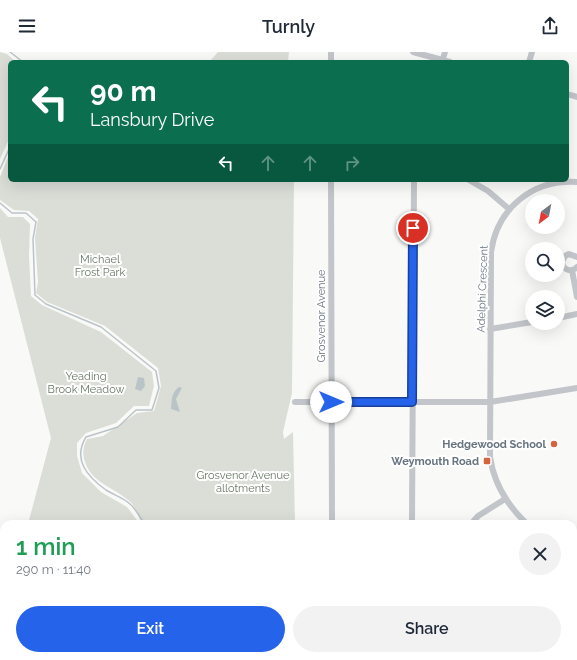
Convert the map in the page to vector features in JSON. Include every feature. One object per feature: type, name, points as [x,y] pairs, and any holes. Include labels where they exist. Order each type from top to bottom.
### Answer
[{"type":"street","points":[[413,52],[439,60]]},
{"type":"street","name":"Grosvenor Avenue","points":[[331,182],[332,520]]},
{"type":"street","points":[[412,520],[414,182]]},
{"type":"street","points":[[472,182],[488,191],[508,210]]},
{"type":"street","name":"Adelphi Crescent","points":[[523,520],[505,499],[492,465],[490,450],[492,246],[499,226],[508,210],[522,196],[535,189],[556,183],[577,182]]},
{"type":"street","points":[[577,257],[568,254],[563,260],[564,268],[574,269],[577,297]]},
{"type":"street","points":[[565,317],[577,314]]},
{"type":"street","points":[[490,329],[525,323]]},
{"type":"street","points":[[295,402],[490,402],[577,388]]},
{"type":"street","points":[[474,520],[478,516],[505,499]]},
{"type":"green space","points":[[0,52],[7,54],[14,60],[8,60],[8,141],[0,159]]},
{"type":"green space","points":[[218,52],[289,52],[288,60],[211,60]]},
{"type":"green space","points":[[8,157],[8,182],[294,182],[292,393],[283,432],[284,439],[293,432],[295,520],[140,520],[130,502],[93,475],[88,469],[83,456],[87,439],[103,436],[137,413],[154,411],[161,386],[158,368],[105,326],[47,302],[36,293],[38,282],[35,238],[38,219],[29,211],[14,210],[0,200],[0,177]]},
{"type":"green space","name":"Yeading Brook Meadow","points":[[0,208],[8,217],[23,217],[30,224],[29,256],[31,296],[42,305],[101,332],[152,372],[154,386],[149,406],[134,406],[116,423],[86,433],[77,443],[77,456],[82,473],[101,492],[127,507],[137,520],[29,520],[51,438],[0,238]]},
{"type":"shaded area","points":[[138,377],[144,378],[145,386],[141,391],[135,389]]},
{"type":"shaded area","points":[[179,387],[182,388],[176,399],[180,412],[171,409],[173,394]]},
{"type":"waterway","points":[[10,52],[20,60]]},
{"type":"waterway","points":[[0,169],[8,151]]},
{"type":"waterway","points":[[0,203],[12,213],[26,213],[36,222],[33,239],[35,295],[46,304],[101,327],[156,371],[159,388],[152,410],[136,410],[118,427],[86,437],[82,445],[81,453],[81,460],[88,474],[106,490],[128,502],[142,520]]},
{"type":"place","name":"Hedgewood School","points":[[554,444]]},
{"type":"place","name":"Weymouth Road","points":[[487,461]]},
{"type":"route","points":[[331,402],[412,402],[413,228]]},
{"type":"park label","name":"Michael Frost Park","points":[[100,265]]},
{"type":"park label","name":"Grosvenor Avenue allotments","points":[[243,481]]}]
